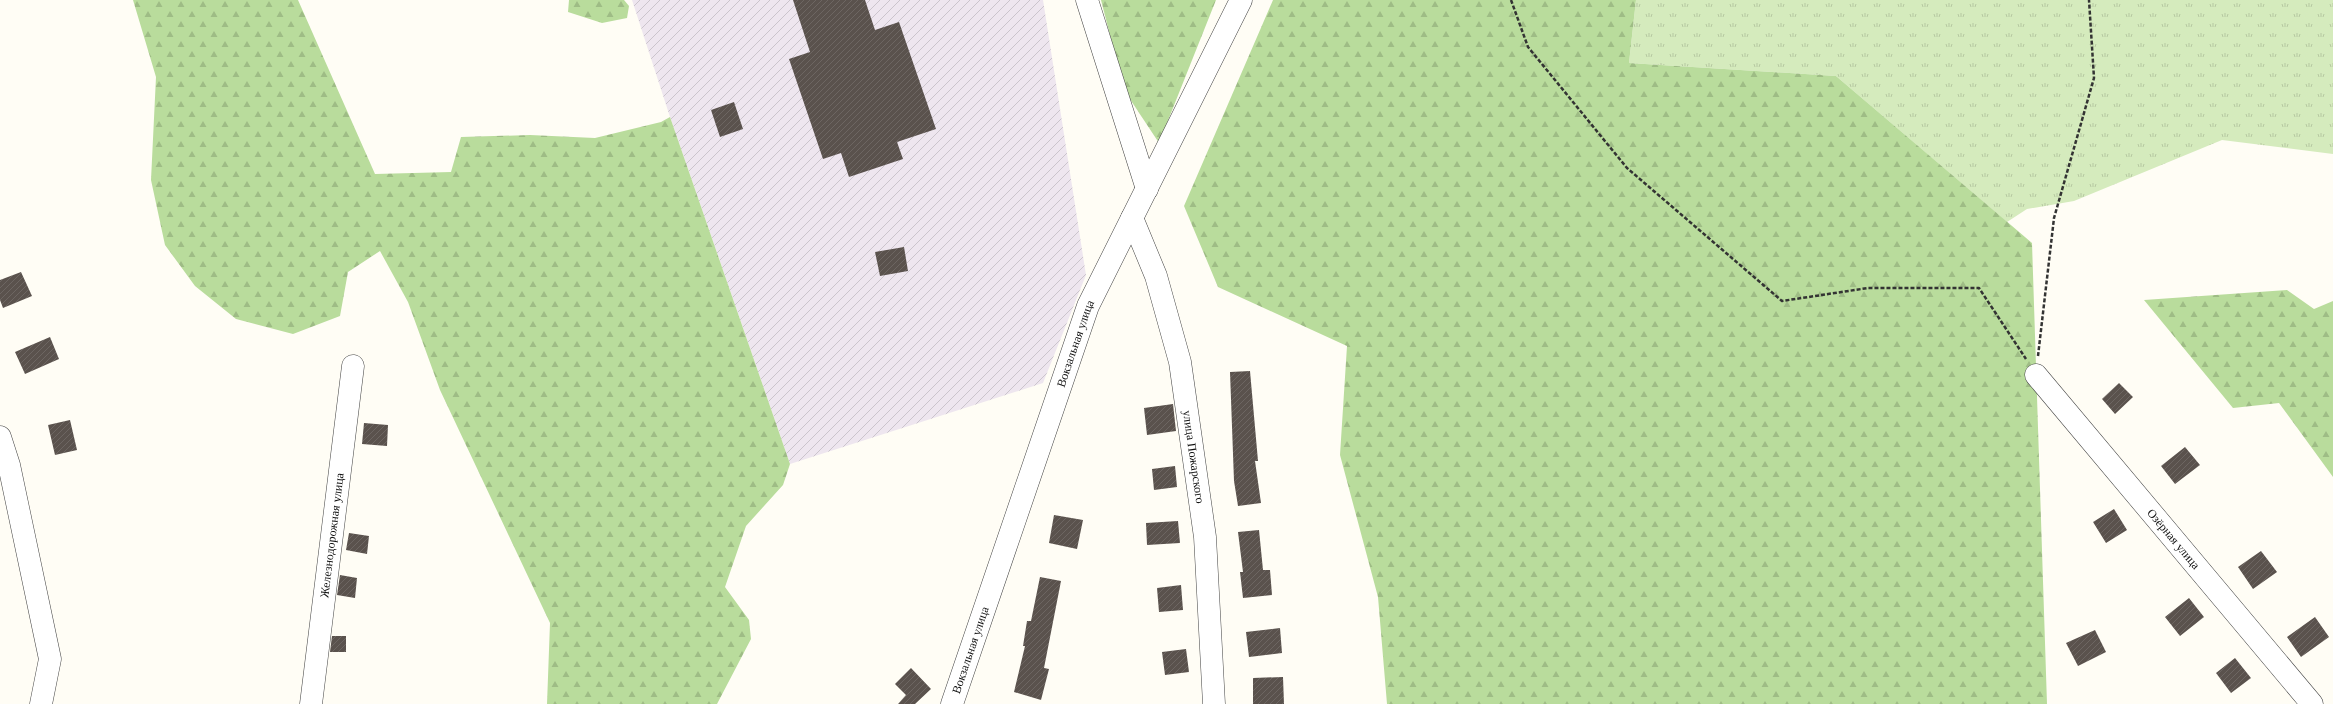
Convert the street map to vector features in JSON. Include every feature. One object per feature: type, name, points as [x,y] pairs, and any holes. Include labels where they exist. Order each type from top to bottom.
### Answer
[{"type":"street","points":[[1087,0],[1147,189]]},
{"type":"street","name":"Вокзальная улица","points":[[952,704],[1088,306],[1241,0]]},
{"type":"street","name":"улица Пожарского","points":[[1132,218],[1156,276],[1180,362],[1205,536],[1214,704]]},
{"type":"street","name":"Железнодорожная улица","points":[[311,704],[353,366]]},
{"type":"street","name":"Озёрная улица","points":[[2036,375],[2312,704]]},
{"type":"street","points":[[0,437],[9,465],[50,659],[41,704]]},
{"type":"path","points":[[1512,0],[1528,47],[1628,168],[1782,301],[1868,288],[1979,288],[2036,375]]},
{"type":"path","points":[[2036,375],[2054,218],[2094,78],[2089,0]]},
{"type":"shaded area","points":[[632,0],[1043,0],[1086,275],[1043,383],[790,464],[670,117]]},
{"type":"green space","points":[[133,0],[298,0],[375,174],[451,172],[461,137],[530,135],[595,138],[661,122],[670,117],[790,464],[783,485],[746,526],[725,587],[749,620],[751,639],[717,704],[547,704],[550,623],[440,390],[408,302],[380,251],[348,272],[340,316],[293,334],[236,319],[195,286],[165,245],[151,180],[156,77]]},
{"type":"green space","points":[[569,0],[624,0],[629,6],[627,18],[602,23],[568,12]]},
{"type":"green space","points":[[1101,0],[1216,0],[1159,143],[1124,90]]},
{"type":"green space","points":[[1273,0],[1636,0],[1629,63],[1836,76],[2032,243],[2047,704],[1387,704],[1378,597],[1340,455],[1347,346],[1218,287],[1184,206]]},
{"type":"green space","points":[[1636,0],[2333,0],[2333,154],[2222,140],[2074,201],[2027,209],[2007,222],[1836,76],[1629,63]]},
{"type":"green space","points":[[2287,290],[2314,309],[2333,301],[2333,477],[2279,403],[2233,408],[2144,300]]},
{"type":"building","points":[[793,0],[865,0],[875,30],[899,22],[936,129],[897,142],[903,159],[849,177],[841,153],[823,159],[789,59],[810,52]]},
{"type":"building","points":[[734,102],[743,129],[720,137],[711,110]]},
{"type":"building","points":[[904,247],[908,271],[880,276],[875,252]]},
{"type":"building","points":[[21,272],[32,296],[3,308],[0,300],[0,280]]},
{"type":"building","points":[[50,337],[59,359],[25,374],[15,352]]},
{"type":"building","points":[[1250,371],[1258,461],[1255,461],[1261,503],[1238,506],[1234,481],[1230,372]]},
{"type":"building","points":[[2119,383],[2133,397],[2115,414],[2102,399]]},
{"type":"building","points":[[1173,404],[1176,431],[1147,435],[1144,408]]},
{"type":"building","points":[[70,420],[77,450],[55,455],[48,425]]},
{"type":"building","points":[[364,423],[388,425],[387,446],[362,444]]},
{"type":"building","points":[[2185,447],[2200,465],[2175,484],[2161,466]]},
{"type":"building","points":[[1175,466],[1177,487],[1154,490],[1152,469]]},
{"type":"building","points":[[2114,509],[2127,530],[2106,543],[2093,522]]},
{"type":"building","points":[[1054,515],[1083,520],[1077,549],[1049,543]]},
{"type":"building","points":[[1178,521],[1180,543],[1147,545],[1146,523]]},
{"type":"building","points":[[1259,530],[1263,570],[1270,570],[1272,595],[1243,598],[1240,572],[1243,572],[1238,532]]},
{"type":"building","points":[[349,533],[369,536],[367,554],[346,550]]},
{"type":"building","points":[[2261,551],[2277,572],[2253,589],[2238,567]]},
{"type":"building","points":[[340,575],[357,578],[355,598],[337,595]]},
{"type":"building","points":[[1040,577],[1061,581],[1044,668],[1049,669],[1041,700],[1014,692],[1025,646],[1023,646],[1027,621],[1031,621]]},
{"type":"building","points":[[1181,585],[1183,610],[1159,612],[1157,588]]},
{"type":"building","points":[[2189,598],[2204,617],[2180,636],[2165,617]]},
{"type":"building","points":[[2315,617],[2329,637],[2301,657],[2287,637]]},
{"type":"building","points":[[1280,628],[1282,653],[1249,657],[1246,632]]},
{"type":"building","points":[[2095,630],[2106,652],[2078,666],[2066,643]]},
{"type":"building","points":[[332,636],[346,636],[346,652],[330,652]]},
{"type":"building","points":[[1186,649],[1189,672],[1165,675],[1162,652]]},
{"type":"building","points":[[2235,658],[2251,678],[2231,693],[2216,673]]},
{"type":"building","points":[[911,668],[931,689],[915,704],[898,704],[906,695],[895,684]]},
{"type":"building","points":[[1283,677],[1284,704],[1253,704],[1253,678]]}]
